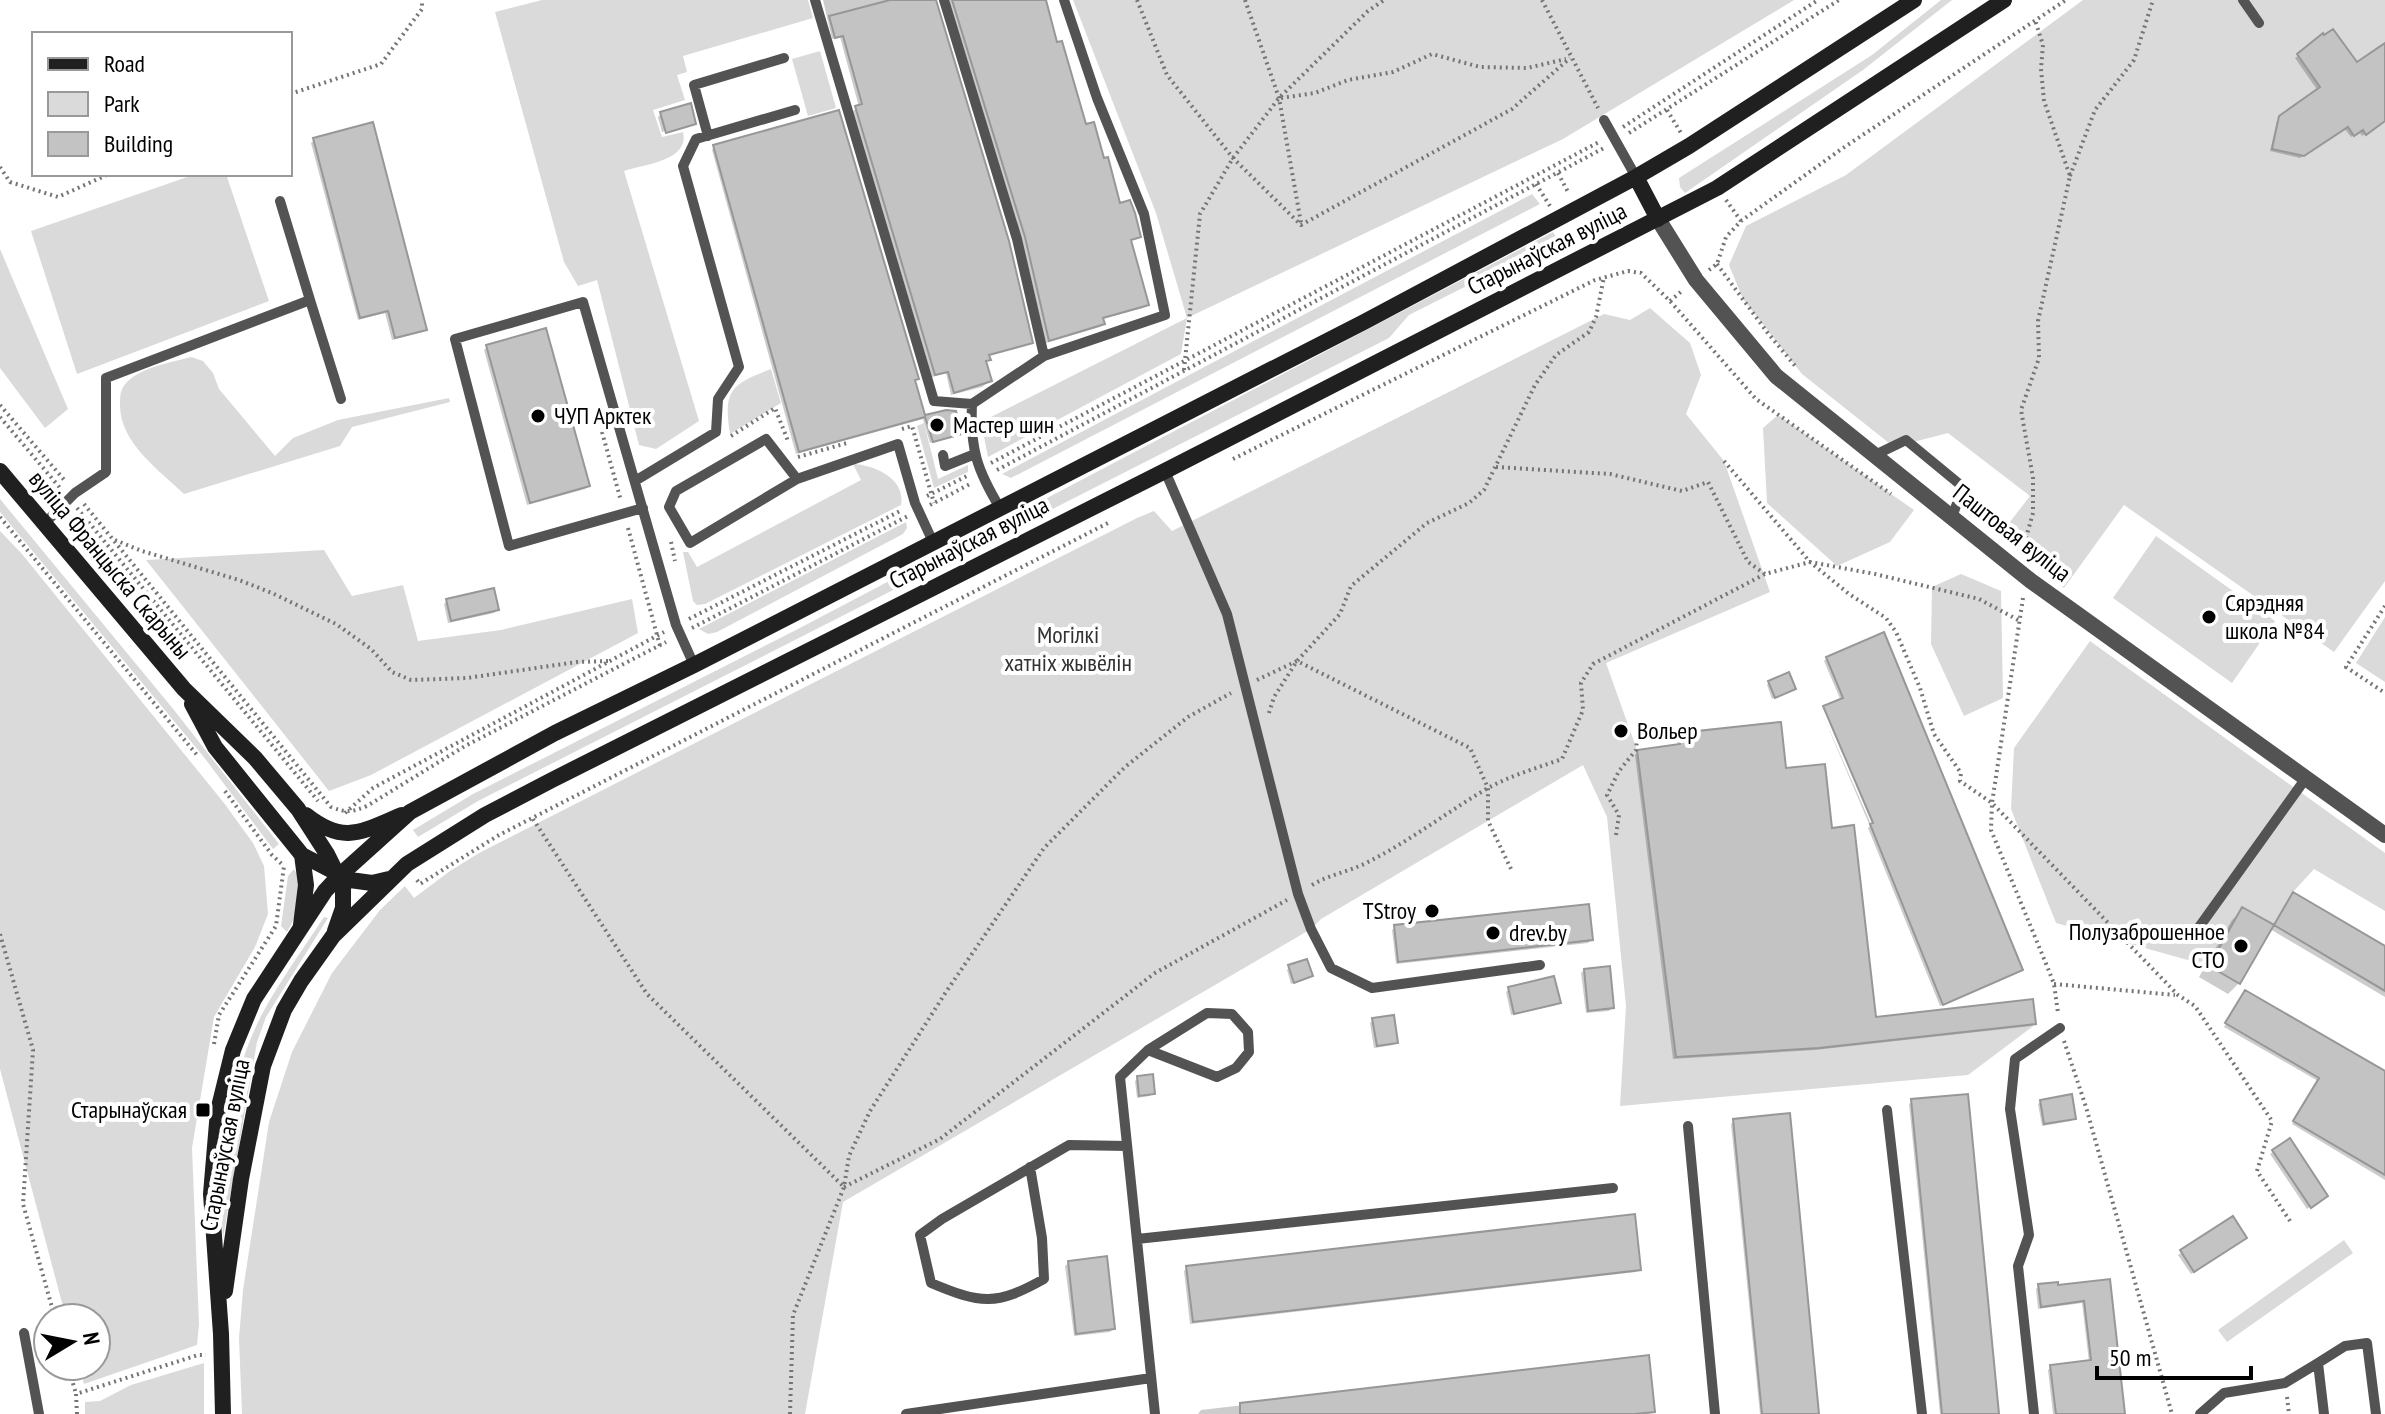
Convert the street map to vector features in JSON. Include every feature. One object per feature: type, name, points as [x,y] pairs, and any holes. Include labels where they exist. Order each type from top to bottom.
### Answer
[{"type":"main road","name":"Старынаўская вуліца","points":[[223,1414],[211,1194],[218,1111],[242,1025],[254,999],[301,926],[339,876],[410,812],[541,741],[1364,322],[1636,177],[1914,0]]},
{"type":"main road","name":"Старынаўская вуліца","points":[[221,1334],[241,1179],[263,1066],[284,1010],[333,936],[391,878],[427,849],[525,794],[1717,188],[2004,0]]},
{"type":"main road","points":[[1636,177],[1658,219]]},
{"type":"main road","name":"вуліца Францыска Скарыны","points":[[0,471],[184,689],[255,758],[298,809],[339,876]]},
{"type":"main road","name":"вуліца Францыска Скарыны","points":[[184,689],[215,747],[301,853],[339,876],[361,883],[391,878]]},
{"type":"main road","points":[[298,809],[326,829],[347,835],[410,812]]},
{"type":"main road","points":[[301,853],[306,885],[301,926]]},
{"type":"main road","points":[[333,936],[343,908],[343,886],[339,876]]},
{"type":"street","name":"Паштовая вуліца","points":[[1658,219],[1696,280],[1776,376],[2031,581],[2385,835]]},
{"type":"lane","points":[[815,0],[934,401],[972,404],[1044,356],[1165,315],[1144,214],[1097,98],[1064,0]]},
{"type":"lane","points":[[944,0],[1017,239],[1044,356]]},
{"type":"lane","points":[[2243,0],[2259,23]]},
{"type":"lane","points":[[708,136],[694,85],[784,58]]},
{"type":"lane","points":[[635,481],[716,432],[718,399],[739,367],[683,166],[696,139],[795,110]]},
{"type":"lane","points":[[1604,120],[1636,177]]},
{"type":"lane","points":[[280,201],[341,399]]},
{"type":"lane","points":[[44,524],[69,499],[106,472],[106,378],[310,300]]},
{"type":"lane","points":[[643,508],[509,546],[455,339],[583,302],[643,508],[676,625],[694,665]]},
{"type":"lane","points":[[972,404],[971,427],[978,470],[1000,508]]},
{"type":"lane","points":[[797,479],[766,439],[676,491],[669,507],[690,543],[797,479],[898,444],[915,503],[933,542]]},
{"type":"lane","points":[[1875,455],[1906,440],[1963,487],[1952,517]]},
{"type":"lane","points":[[943,455],[945,466],[975,454]]},
{"type":"lane","points":[[1165,471],[1227,614],[1298,894],[1331,968],[1372,988],[1540,965]]},
{"type":"lane","points":[[2197,930],[2306,778]]},
{"type":"lane","points":[[1148,1050],[1217,1077],[1236,1068],[1249,1052],[1248,1032],[1232,1014],[1207,1013],[1148,1050],[1120,1077],[1155,1414]]},
{"type":"lane","points":[[2034,1414],[2018,1266],[2029,1235],[2010,1109],[2015,1059],[2060,1028]]},
{"type":"lane","points":[[1887,1110],[1922,1414]]},
{"type":"lane","points":[[1688,1126],[1715,1414]]},
{"type":"lane","points":[[1030,1167],[1042,1238],[1044,1279],[1013,1296],[970,1299],[931,1283],[920,1235],[942,1219],[1030,1167],[1069,1145],[1127,1146]]},
{"type":"lane","points":[[1137,1239],[1613,1188]]},
{"type":"lane","points":[[24,1333],[39,1414]]},
{"type":"lane","points":[[2200,1414],[2224,1393],[2285,1383],[2345,1346],[2367,1343],[2376,1414]]},
{"type":"lane","points":[[2318,1363],[2324,1414]]},
{"type":"lane","points":[[906,1414],[1151,1378]]},
{"type":"path","points":[[292,93],[381,64],[422,9],[422,0]]},
{"type":"path","points":[[1137,0],[1167,75],[1233,158],[1301,225]]},
{"type":"path","points":[[1245,0],[1279,98],[1301,225]]},
{"type":"path","points":[[1184,370],[1200,214],[1233,158],[1279,98],[1368,11],[1384,0]]},
{"type":"path","points":[[1542,0],[1604,120]]},
{"type":"path","points":[[326,829],[373,788],[676,625],[978,470],[1612,134],[1818,0]]},
{"type":"path","points":[[1670,301],[1717,264],[1726,237],[1741,221],[1840,150],[2066,0]]},
{"type":"path","points":[[2015,550],[2026,538],[2033,513],[2033,478],[2021,410],[2039,358],[2038,321],[2070,176],[2095,110],[2134,60],[2153,0]]},
{"type":"path","points":[[2035,20],[2043,45],[2041,69],[2044,101],[2070,176]]},
{"type":"path","points":[[1279,98],[1315,93],[1348,80],[1393,72],[1432,54],[1480,67],[1527,68],[1570,58]]},
{"type":"path","points":[[1301,225],[1512,109],[1570,58]]},
{"type":"path","points":[[1666,109],[1689,146]]},
{"type":"path","points":[[0,167],[10,182],[58,197],[105,176]]},
{"type":"path","points":[[1717,188],[1741,221]]},
{"type":"path","points":[[1717,264],[1767,332]]},
{"type":"path","points":[[1231,460],[1604,277],[1628,271],[1641,273],[1670,301],[1756,399],[1901,502]]},
{"type":"path","points":[[1259,742],[1274,697],[1297,661],[1340,614],[1351,586],[1427,523],[1469,503],[1484,490],[1535,385],[1556,355],[1589,332],[1596,317],[1604,277]]},
{"type":"path","points":[[0,417],[319,801],[331,807]]},
{"type":"path","points":[[600,424],[660,646]]},
{"type":"path","points":[[1724,461],[1810,562],[1849,594],[1886,618],[1896,632],[1920,688],[1934,734],[1961,773],[1960,781],[1992,803],[2178,995],[2195,1006],[2272,1121],[2257,1171],[2290,1221]]},
{"type":"path","points":[[1496,467],[1610,474],[1682,491],[1708,482],[1748,562],[1765,574]]},
{"type":"path","points":[[0,517],[202,761]]},
{"type":"path","points":[[420,884],[499,835],[1118,517]]},
{"type":"path","points":[[111,538],[272,593],[336,624],[371,649],[392,672],[411,680],[467,678],[577,662],[611,661]]},
{"type":"path","points":[[844,1187],[940,1139],[1155,973],[1327,875],[1365,864],[1488,788],[1562,759],[1583,710],[1581,683],[1593,664],[1765,574],[1810,562],[1979,599],[2020,621]]},
{"type":"path","points":[[2024,593],[1992,803],[1991,830],[2054,984],[2060,1028],[2086,1107],[2172,1414]]},
{"type":"path","points":[[2385,606],[2346,667],[2385,693]]},
{"type":"path","points":[[790,1414],[793,1315],[844,1187],[849,1156],[870,1111],[946,992],[1044,848],[1125,767],[1188,717],[1245,685],[1297,661]]},
{"type":"path","points":[[1297,661],[1470,748],[1488,788],[1488,821],[1511,869]]},
{"type":"path","points":[[1616,835],[1619,815],[1607,795],[1619,771],[1636,750],[1638,730]]},
{"type":"path","points":[[219,783],[272,855],[284,866]]},
{"type":"path","points":[[533,819],[647,994],[844,1187]]},
{"type":"path","points":[[219,1015],[276,926],[284,866],[301,853]]},
{"type":"path","points":[[0,934],[33,1050],[23,1204],[51,1302]]},
{"type":"path","points":[[2054,984],[2178,995]]},
{"type":"path","points":[[76,1394],[198,1355],[221,1354]]},
{"type":"path","points":[[73,1382],[77,1414]]},
{"type":"green space","points":[[542,0],[808,0],[813,18],[683,56],[687,72],[677,75],[685,100],[653,110],[662,137],[683,132],[680,149],[664,160],[624,171],[699,421],[656,449],[639,445],[597,280],[578,286],[564,262],[495,12]]},
{"type":"green space","points":[[1073,0],[1794,0],[1563,139],[1187,318],[1156,213]]},
{"type":"green space","points":[[1941,0],[1952,0],[1863,70],[1685,193],[1680,187],[1679,178],[1872,55]]},
{"type":"green space","points":[[2083,0],[2385,0],[2385,581],[2334,652],[2124,505],[2064,588],[1999,536],[2030,496],[1948,433],[1894,447],[1802,374],[1743,299],[1729,265],[1746,226],[1846,175]]},
{"type":"green space","points":[[820,51],[836,108],[808,116],[792,59]]},
{"type":"green space","points":[[190,176],[227,176],[269,301],[77,374],[31,231]]},
{"type":"green space","points":[[1532,194],[1540,204],[1011,478],[1002,474]]},
{"type":"green space","points":[[1553,232],[1558,240],[1409,315],[1389,338],[478,801],[418,837],[413,830],[473,794],[796,630]]},
{"type":"green space","points":[[0,249],[68,409],[45,428],[0,368]]},
{"type":"green space","name":"Могілкі хатніх жывёлін","points":[[1650,308],[1690,343],[1701,375],[1686,414],[1724,461],[1770,592],[1606,663],[1637,750],[1676,1057],[1819,1048],[2036,1024],[1968,1075],[1620,1106],[1626,1006],[1607,817],[1583,765],[1321,919],[1311,929],[843,1202],[805,1414],[242,1414],[239,1338],[243,1290],[269,1122],[292,1052],[332,973],[380,910],[405,886],[414,898],[479,853],[1137,518],[1154,511],[1172,531],[1604,314],[1630,320]]},
{"type":"green space","points":[[1187,318],[1181,354],[988,457],[981,422]]},
{"type":"green space","points":[[191,357],[203,361],[213,373],[219,389],[275,456],[293,438],[338,420],[449,398],[450,402],[352,427],[340,446],[184,494],[134,444],[126,432],[120,399],[125,385],[141,372]]},
{"type":"green space","points":[[771,369],[781,403],[730,434],[728,407],[733,391],[747,379]]},
{"type":"green space","points":[[1778,415],[1914,510],[1890,542],[1837,566],[1767,503],[1763,428]]},
{"type":"green space","points":[[924,423],[938,479],[968,465],[968,472],[934,488],[917,426]]},
{"type":"green space","points":[[853,464],[887,475],[899,488],[901,505],[705,604],[697,605],[693,601],[683,552],[688,552],[697,567],[861,480]]},
{"type":"green space","points":[[0,499],[174,710],[279,844],[273,849],[203,756],[0,512]]},
{"type":"green space","points":[[906,522],[907,528],[903,534],[717,632],[708,634],[699,629]]},
{"type":"green space","points":[[0,531],[224,803],[253,843],[264,866],[268,914],[255,947],[214,1017],[192,1148],[199,1324],[197,1345],[112,1374],[112,1302],[62,1302],[0,1069]]},
{"type":"green space","points":[[2156,536],[2275,621],[2232,683],[2113,598]]},
{"type":"green space","points":[[324,550],[352,596],[403,585],[418,641],[501,630],[632,599],[638,633],[371,775],[329,791],[146,560]]},
{"type":"green space","points":[[1961,574],[2001,591],[2003,698],[1964,716],[1931,644],[1932,587]]},
{"type":"green space","points":[[2385,617],[2385,682],[2356,663]]},
{"type":"green space","points":[[2090,641],[2385,853],[2385,911],[2314,869],[2293,892],[2274,925],[2242,907],[2209,966],[2056,923],[2011,809],[2014,748]]},
{"type":"green space","points":[[294,869],[300,884],[299,901],[287,932],[281,926],[288,876]]},
{"type":"green space","points":[[324,917],[328,918],[266,1017],[257,1042],[223,1238],[223,1153],[240,1069],[268,1003]]},
{"type":"green space","points":[[2344,1240],[2353,1253],[2227,1342],[2218,1330]]},
{"type":"green space","points":[[204,1363],[204,1414],[85,1414],[85,1402],[100,1401],[131,1385]]},
{"type":"building","points":[[890,0],[936,0],[1009,241],[1033,343],[989,355],[991,360],[986,361],[992,381],[954,393],[948,372],[935,375],[855,106],[862,104],[843,36],[835,38],[829,16]]},
{"type":"building","points":[[952,0],[1046,0],[1057,42],[1062,41],[1086,124],[1094,122],[1104,158],[1108,157],[1120,203],[1130,200],[1135,213],[1141,237],[1131,240],[1149,305],[1103,318],[1105,324],[1049,341],[1025,237]]},
{"type":"building","points":[[2333,29],[2357,62],[2385,43],[2385,121],[2366,135],[2363,130],[2354,136],[2348,127],[2304,156],[2272,149],[2279,116],[2320,87],[2297,54],[2323,33]]},
{"type":"building","points":[[691,103],[696,124],[666,133],[660,112]]},
{"type":"building","points":[[839,110],[919,379],[915,380],[925,415],[956,411],[962,434],[933,442],[925,417],[799,452],[713,145]]},
{"type":"building","points":[[373,122],[427,330],[395,338],[388,311],[360,318],[313,138]]},
{"type":"building","name":"ЧУП Арктек","points":[[546,328],[590,486],[530,503],[486,345]]},
{"type":"building","points":[[494,588],[499,610],[451,621],[446,599]]},
{"type":"building","points":[[1884,632],[2023,970],[1943,1005],[1870,824],[1873,823],[1823,706],[1843,698],[1826,657]]},
{"type":"building","points":[[1789,672],[1796,689],[1775,698],[1768,681]]},
{"type":"building","points":[[1781,722],[1786,768],[1825,764],[1832,828],[1854,825],[1876,1017],[2033,999],[2036,1024],[1819,1048],[1676,1057],[1637,750],[1680,744],[1679,733]]},
{"type":"building","points":[[2293,892],[2385,946],[2385,991],[2274,925]]},
{"type":"building","name":"drev.by","points":[[1589,904],[1593,940],[1398,962],[1394,925]]},
{"type":"building","name":"Полузаброшенное СТО","points":[[2242,907],[2274,925],[2240,984],[2209,966]]},
{"type":"building","points":[[1307,959],[1313,976],[1294,983],[1288,965]]},
{"type":"building","points":[[1610,966],[1614,1008],[1588,1011],[1584,969]]},
{"type":"building","points":[[1554,976],[1561,1003],[1514,1014],[1508,987]]},
{"type":"building","points":[[2245,990],[2385,1071],[2385,1175],[2293,1121],[2319,1078],[2225,1023]]},
{"type":"building","points":[[1394,1015],[1398,1043],[1377,1046],[1372,1018]]},
{"type":"building","points":[[1153,1074],[1155,1094],[1139,1096],[1137,1076]]},
{"type":"building","points":[[1968,1094],[1999,1414],[1942,1414],[1911,1099]]},
{"type":"building","points":[[2072,1094],[2076,1119],[2044,1124],[2040,1100]]},
{"type":"building","points":[[1790,1113],[1819,1414],[1762,1414],[1733,1119]]},
{"type":"building","points":[[2290,1138],[2328,1196],[2311,1208],[2272,1150]]},
{"type":"building","points":[[1635,1214],[1641,1270],[1193,1322],[1186,1266]]},
{"type":"building","points":[[2233,1216],[2247,1238],[2194,1272],[2180,1250]]},
{"type":"building","points":[[1107,1256],[1115,1329],[1076,1334],[1068,1261]]},
{"type":"building","points":[[2110,1279],[2125,1414],[2056,1414],[2050,1365],[2091,1360],[2084,1301],[2041,1307],[2038,1284]]},
{"type":"building","points":[[1649,1355],[1655,1412],[1240,1414],[1240,1403]]},
{"type":"place","name":"ЧУП Арктек","points":[[538,416]]},
{"type":"place","name":"Мастер шин","points":[[937,425]]},
{"type":"place","name":"Сярэдняя школа №84","points":[[2209,617]]},
{"type":"place","name":"Вольер","points":[[1621,731]]},
{"type":"place","name":"TStroy","points":[[1432,911]]},
{"type":"place","name":"drev.by","points":[[1493,933]]},
{"type":"place","name":"Полузаброшенное СТО","points":[[2241,946]]},
{"type":"place","name":"Старынаўская","points":[[203,1110]]}]
